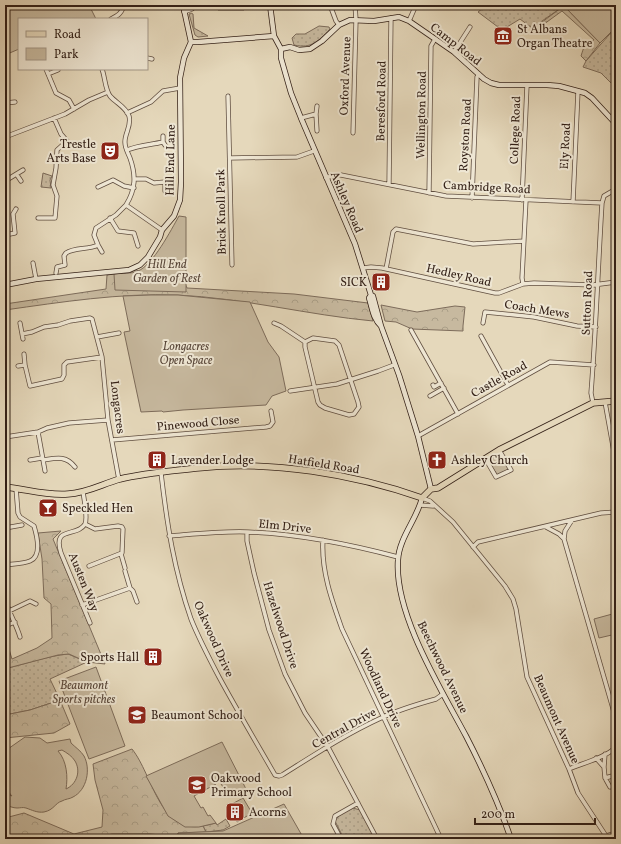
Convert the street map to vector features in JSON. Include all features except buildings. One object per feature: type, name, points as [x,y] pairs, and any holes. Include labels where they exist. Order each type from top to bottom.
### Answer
[{"type":"main road","points":[[422,498],[431,489],[443,485],[498,450],[593,403],[616,401]]},
{"type":"main road","name":"Hatfield Road","points":[[5,487],[66,495],[83,492],[119,480],[161,473],[225,466],[253,466],[311,472],[365,481],[422,498]]},
{"type":"street","points":[[112,18],[120,14],[123,5]]},
{"type":"street","points":[[183,5],[191,42],[274,36],[270,5]]},
{"type":"street","points":[[184,12],[192,10],[195,5]]},
{"type":"street","points":[[330,5],[339,25]]},
{"type":"street","name":"Oxford Avenue","points":[[353,133],[356,20],[355,5]]},
{"type":"street","points":[[409,21],[416,5]]},
{"type":"street","name":"Camp Road","points":[[281,49],[290,47],[299,50],[310,49],[322,41],[339,25],[350,20],[374,21],[399,17],[409,21],[454,52],[487,81],[495,84],[558,86],[585,93],[592,98],[616,124]]},
{"type":"street","name":"Beresford Road","points":[[389,184],[391,18]]},
{"type":"street","points":[[454,52],[470,27]]},
{"type":"street","name":"Ashley Road","points":[[274,36],[281,49],[281,58],[300,118],[348,228],[371,295],[373,296],[375,309],[394,365],[399,375],[418,436],[431,489]]},
{"type":"street","name":"Wellington Road","points":[[430,193],[431,46],[434,38]]},
{"type":"street","name":"Hill End Lane","points":[[5,284],[36,279],[132,269],[140,265],[148,257],[160,237],[162,230],[174,216],[181,193],[181,70],[184,58],[191,42]]},
{"type":"street","points":[[148,58],[152,59]]},
{"type":"street","points":[[46,70],[56,92],[69,100],[74,109]]},
{"type":"street","points":[[48,74],[58,70]]},
{"type":"street","points":[[102,70],[108,92],[127,112],[130,124],[125,143],[133,166],[135,179],[131,198],[126,205],[116,215],[96,228],[94,235],[102,252]]},
{"type":"street","name":"Royston Road","points":[[472,198],[477,77],[479,74]]},
{"type":"street","name":"College Road","points":[[524,284],[522,278],[527,85]]},
{"type":"street","points":[[127,112],[151,102],[163,91],[180,88]]},
{"type":"street","name":"Ely Road","points":[[573,202],[578,91]]},
{"type":"street","points":[[5,136],[54,118],[108,92]]},
{"type":"street","name":"Brick Knoll Park","points":[[228,96],[232,265]]},
{"type":"street","points":[[5,104],[15,102]]},
{"type":"street","points":[[317,106],[317,131]]},
{"type":"street","points":[[300,118],[316,114]]},
{"type":"street","points":[[38,218],[55,218],[56,196],[53,185],[57,150],[67,141],[61,134],[54,118]]},
{"type":"street","points":[[127,150],[136,146],[164,144],[163,136]]},
{"type":"street","name":"Brick Knoll Park","points":[[230,158],[297,157],[314,151]]},
{"type":"street","points":[[5,181],[23,170]]},
{"type":"street","name":"Cambridge Road","points":[[326,178],[338,174],[446,196],[602,203]]},
{"type":"street","points":[[17,175],[21,181]]},
{"type":"street","points":[[135,179],[146,179],[154,183],[165,181],[165,191]]},
{"type":"street","points":[[98,187],[113,180],[124,186],[134,188]]},
{"type":"street","points":[[602,203],[604,196],[616,189]]},
{"type":"street","name":"Sutton Road","points":[[593,403],[591,393],[594,365],[602,203]]},
{"type":"street","points":[[126,205],[162,230]]},
{"type":"street","points":[[5,235],[15,233],[13,214],[16,208]]},
{"type":"street","points":[[8,214],[13,214]]},
{"type":"street","points":[[110,218],[118,230],[134,233],[138,246]]},
{"type":"street","points":[[386,269],[393,232],[396,229],[473,244],[524,240]]},
{"type":"street","points":[[56,273],[57,267],[65,265],[64,256],[66,253],[98,244]]},
{"type":"street","points":[[33,263],[36,279]]},
{"type":"street","name":"Hedley Road","points":[[363,268],[376,267],[495,294],[524,284],[598,284],[616,282]]},
{"type":"street","name":"Coach Mews","points":[[483,323],[485,312],[534,317],[577,326],[596,327]]},
{"type":"street","name":"Longacres","points":[[22,334],[70,321],[90,318],[92,320],[102,357],[108,420],[119,480]]},
{"type":"street","points":[[20,323],[22,339]]},
{"type":"street","points":[[274,323],[305,342]]},
{"type":"street","points":[[411,330],[458,414]]},
{"type":"street","points":[[97,337],[119,333]]},
{"type":"street","points":[[481,336],[508,385]]},
{"type":"street","points":[[313,338],[335,341],[339,345],[359,407],[354,414],[349,415],[325,408],[320,405],[314,388],[305,342],[313,338]]},
{"type":"street","points":[[24,354],[31,392]]},
{"type":"street","points":[[30,386],[62,379],[64,375],[64,365],[67,362],[102,357]]},
{"type":"street","name":"Castle Road","points":[[418,436],[550,362],[594,365]]},
{"type":"street","points":[[18,366],[25,365]]},
{"type":"street","points":[[290,391],[337,384],[394,365]]},
{"type":"street","points":[[433,385],[434,387],[441,383]]},
{"type":"street","points":[[430,396],[444,388]]},
{"type":"street","points":[[605,402],[616,463]]},
{"type":"street","name":"Pinewood Close","points":[[112,440],[266,427],[270,426],[273,422],[271,411]]},
{"type":"street","points":[[5,437],[38,432],[46,428],[69,424],[108,420]]},
{"type":"street","points":[[38,432],[45,471]]},
{"type":"street","points":[[484,458],[496,477],[511,470],[498,450]]},
{"type":"street","points":[[30,460],[56,458],[67,460],[75,467]]},
{"type":"street","name":"Oakwood Drive","points":[[161,473],[169,536],[192,620],[206,652],[226,690],[275,775],[279,776]]},
{"type":"street","points":[[5,565],[32,561],[36,556],[37,551],[34,526],[20,517],[18,513],[16,488]]},
{"type":"street","points":[[83,492],[86,519],[85,524],[95,529],[118,526],[122,527],[123,529],[123,549],[121,554],[130,588],[133,591],[137,602]]},
{"type":"street","name":"Beechwood Avenue","points":[[422,498],[398,557],[397,574],[399,585],[408,618],[424,656],[478,760],[511,839]]},
{"type":"street","name":"Beaumont Avenue","points":[[422,498],[430,501],[453,522],[513,599],[526,677],[569,768],[578,793],[607,837]]},
{"type":"street","name":"Beaumont Avenue","points":[[420,505],[432,506],[436,508]]},
{"type":"street","points":[[473,547],[478,542],[572,520],[616,512]]},
{"type":"street","points":[[572,520],[565,531],[564,539],[616,719]]},
{"type":"street","name":"Austen Way","points":[[85,524],[80,528],[62,536],[59,543],[61,553],[90,622]]},
{"type":"street","points":[[5,528],[22,525]]},
{"type":"street","points":[[546,527],[559,534],[564,539]]},
{"type":"street","name":"Elm Drive","points":[[169,536],[247,532],[282,534],[354,546],[398,557]]},
{"type":"street","name":"Hazelwood Drive","points":[[247,532],[247,541],[266,616],[285,674],[305,713],[328,747],[377,839]]},
{"type":"street","name":"Woodland Drive","points":[[323,540],[324,568],[332,601],[342,630],[441,839]]},
{"type":"street","points":[[90,566],[121,554]]},
{"type":"street","points":[[82,605],[130,588]]},
{"type":"street","points":[[30,596],[30,601]]},
{"type":"street","points":[[5,598],[20,637]]},
{"type":"street","points":[[30,601],[36,604]]},
{"type":"street","points":[[9,611],[30,601]]},
{"type":"street","points":[[5,626],[15,622]]},
{"type":"street","name":"Central Drive","points":[[279,776],[383,717],[436,698],[443,694]]},
{"type":"street","points":[[569,768],[614,750],[616,746]]},
{"type":"street","points":[[605,754],[605,778],[610,787]]},
{"type":"street","points":[[596,758],[604,767]]},
{"type":"street","points":[[605,778],[616,775]]},
{"type":"street","points":[[341,839],[333,824],[335,816],[358,803]]},
{"type":"street","points":[[607,837],[616,833]]},
{"type":"green space","points":[[5,5],[89,5],[96,18],[18,18],[18,49],[5,55]]},
{"type":"green space","points":[[217,5],[243,5],[244,10],[218,10]]},
{"type":"green space","points":[[487,5],[565,5],[532,28],[520,19],[502,30],[478,12]]},
{"type":"green space","points":[[565,5],[571,5],[566,8],[600,43],[586,61],[581,56],[583,50],[586,44],[594,40],[562,11],[540,27],[538,25]]},
{"type":"green space","points":[[571,5],[616,5],[616,27],[600,43],[566,8]]},
{"type":"green space","points":[[189,14],[193,14],[194,28],[208,36],[198,37],[195,35]]},
{"type":"green space","points":[[319,26],[329,27],[330,29],[310,45],[294,45],[292,38],[296,34],[305,34]]},
{"type":"green space","points":[[616,27],[616,88],[601,73],[583,67],[586,61]]},
{"type":"green space","points":[[43,173],[52,176],[50,180],[51,188],[41,187]]},
{"type":"green space","name":"Hill End Garden of Rest","points":[[179,216],[186,217],[186,292],[115,290],[114,274],[132,273],[138,271],[150,262]]},
{"type":"green space","points":[[136,270],[158,278],[184,281],[187,288],[294,294],[368,303],[373,321],[324,315],[226,299],[177,295],[134,295],[69,301],[5,310],[5,304],[106,289],[107,275]]},
{"type":"green space","name":"Longacres Open Space","points":[[178,295],[250,302],[268,342],[279,357],[286,391],[272,396],[266,405],[163,412],[141,412],[124,332],[130,331],[123,296]]},
{"type":"green space","points":[[381,305],[417,312],[455,306],[465,307],[463,331],[412,329],[396,322],[385,321]]},
{"type":"green space","points":[[500,451],[510,470],[498,476],[487,459]]},
{"type":"green space","points":[[61,531],[53,539],[105,664],[87,662],[69,654],[58,655],[8,668],[5,680],[5,646],[8,646],[12,659],[37,648],[52,638],[51,604],[44,598],[42,559],[38,533]]},
{"type":"green space","points":[[616,613],[616,634],[599,638],[594,619]]},
{"type":"green space","points":[[68,654],[87,662],[50,679],[60,700],[30,710],[5,715],[5,680],[8,668]]},
{"type":"green space","name":"Beaumont Sports pitches","points":[[96,667],[125,746],[89,759],[59,681]]},
{"type":"green space","points":[[60,700],[70,724],[54,733],[5,738],[5,715],[30,710]]},
{"type":"green space","points":[[25,737],[40,738],[47,743],[70,739],[71,743],[83,754],[86,761],[87,773],[82,789],[72,798],[60,802],[50,810],[44,812],[37,812],[25,808],[14,808],[5,805],[5,793],[12,796],[6,786],[5,781],[5,751]],"holes":[[[62,750],[74,759],[78,769],[75,781],[66,789],[67,779],[65,764],[58,751]]]},
{"type":"green space","points":[[222,742],[246,789],[227,793],[219,781],[194,796],[201,808],[203,807],[208,816],[210,815],[216,823],[199,827],[185,827],[168,816],[146,776]]},
{"type":"green space","points":[[132,749],[167,812],[176,821],[188,826],[203,826],[206,832],[178,833],[178,839],[171,839],[171,836],[150,834],[112,834],[88,839],[5,839],[5,818],[24,813],[74,834],[102,827],[103,810],[95,780],[93,764]]},
{"type":"green space","points":[[243,798],[252,813],[237,822],[235,818],[241,815],[236,805],[233,807],[232,804]]},
{"type":"green space","points":[[284,804],[304,839],[178,839],[178,833],[223,831]]},
{"type":"green space","points":[[353,808],[360,810],[375,839],[344,839],[335,821],[339,815]]},
{"type":"green space","points":[[226,819],[230,826],[223,830],[206,832],[203,826],[216,823],[217,825]]},
{"type":"place","name":"St Albans Organ Theatre","points":[[503,36]]},
{"type":"place","name":"Trestle Arts Base","points":[[110,151]]},
{"type":"place","name":"SICK","points":[[381,282]]},
{"type":"place","name":"Lavender Lodge","points":[[157,460]]},
{"type":"place","name":"Ashley Church","points":[[437,460]]},
{"type":"place","name":"Speckled Hen","points":[[48,508]]},
{"type":"place","name":"Sports Hall","points":[[153,657]]},
{"type":"place","name":"Beaumont School","points":[[137,715]]},
{"type":"place","name":"Oakwood Primary School","points":[[197,785]]},
{"type":"place","name":"Acorns","points":[[235,812]]}]
